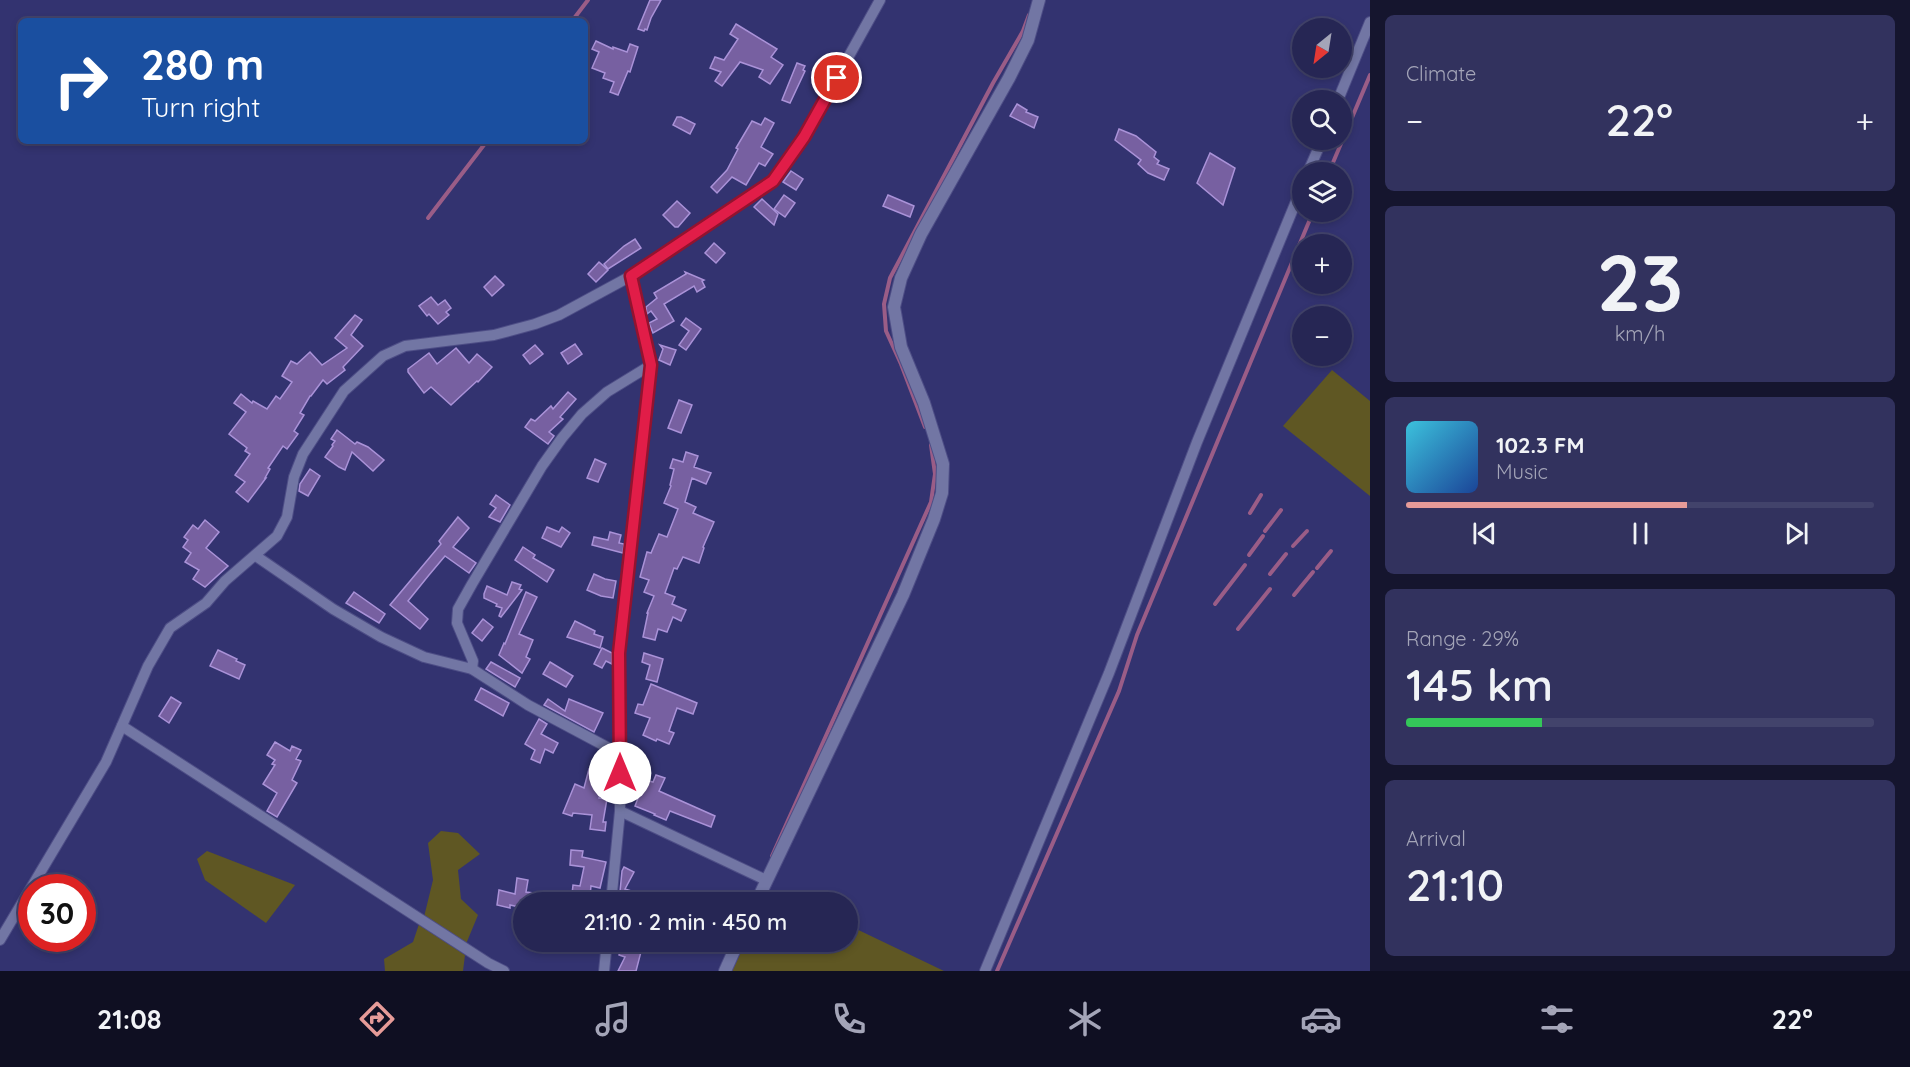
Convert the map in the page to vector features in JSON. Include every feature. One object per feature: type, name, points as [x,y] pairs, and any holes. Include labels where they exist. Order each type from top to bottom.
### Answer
[{"type":"street","points":[[0,940],[106,762],[148,666],[170,628],[206,603],[225,581],[277,536],[287,517],[294,477],[303,454],[344,391],[383,357],[405,346],[494,334],[535,324],[559,315],[631,276],[773,181],[804,137],[880,0]]},
{"type":"street","points":[[761,892],[903,595],[934,519],[942,493],[943,464],[924,403],[901,347],[894,307],[901,278],[921,234],[1009,78],[1028,39],[1039,0]]},
{"type":"street","points":[[1342,90],[1370,22]]},
{"type":"street","points":[[985,971],[1109,673],[1197,442],[1292,211]]},
{"type":"street","points":[[612,892],[620,811],[619,653],[651,365],[631,276]]},
{"type":"street","points":[[472,669],[473,661],[457,623],[458,609],[472,584],[542,466],[562,438],[582,414],[607,392],[651,365]]},
{"type":"street","points":[[256,556],[333,609],[400,647],[424,657],[472,669],[538,711],[620,754]]},
{"type":"street","points":[[122,726],[488,963],[504,971]]},
{"type":"street","points":[[620,811],[766,880]]},
{"type":"street","points":[[604,971],[606,952]]},
{"type":"street","points":[[725,971],[734,952]]},
{"type":"shaded area","points":[[1332,370],[1370,401],[1370,496],[1283,426]]},
{"type":"shaded area","points":[[441,831],[458,833],[480,854],[458,870],[461,899],[478,915],[466,944],[424,917],[433,880],[428,843]]},
{"type":"shaded area","points":[[207,851],[295,885],[266,923],[205,880],[197,859]]},
{"type":"shaded area","points":[[419,924],[465,955],[463,971],[385,971],[384,959],[413,942]]},
{"type":"shaded area","points":[[858,930],[944,971],[732,971],[741,952],[858,952]]},
{"type":"building","points":[[650,0],[661,0],[647,30],[644,31],[638,29]]},
{"type":"building","points":[[736,24],[777,49],[771,57],[783,65],[770,84],[759,77],[763,70],[740,62],[722,86],[715,81],[721,72],[710,68],[715,57],[724,60],[738,39],[730,34]]},
{"type":"building","points":[[596,41],[613,49],[613,47],[627,52],[630,44],[638,47],[630,72],[628,71],[618,95],[610,92],[614,82],[603,78],[605,73],[592,68],[599,52],[592,49]]},
{"type":"building","points":[[797,63],[805,66],[803,70],[805,71],[790,103],[782,100]]},
{"type":"building","points":[[1017,104],[1027,110],[1026,112],[1038,117],[1034,128],[1010,116]]},
{"type":"building","points":[[677,117],[695,124],[690,134],[673,125]]},
{"type":"building","points":[[765,118],[774,123],[761,147],[773,154],[765,166],[759,163],[746,185],[732,177],[717,193],[711,187],[727,170],[738,149],[736,148],[752,121],[761,125]]},
{"type":"building","points":[[1119,129],[1136,136],[1156,152],[1154,157],[1159,161],[1157,164],[1169,169],[1164,180],[1148,173],[1138,164],[1141,160],[1115,140]]},
{"type":"building","points":[[1210,153],[1235,168],[1223,205],[1197,183]]},
{"type":"building","points":[[791,171],[803,179],[796,190],[783,182]]},
{"type":"building","points":[[784,195],[795,203],[785,217],[774,209]]},
{"type":"building","points":[[888,195],[914,206],[910,217],[883,206]]},
{"type":"building","points":[[762,199],[778,214],[774,225],[754,207]]},
{"type":"building","points":[[677,201],[690,213],[678,227],[675,227],[663,215]]},
{"type":"building","points":[[635,239],[641,248],[608,269],[604,264]]},
{"type":"building","points":[[714,243],[725,253],[716,263],[705,253]]},
{"type":"building","points":[[599,262],[608,270],[596,282],[588,274]]},
{"type":"building","points":[[685,272],[704,280],[702,281],[705,287],[697,292],[694,286],[664,304],[674,321],[653,333],[649,323],[657,319],[651,311],[647,314],[646,307],[657,298],[654,293],[686,274]]},
{"type":"building","points":[[495,276],[504,285],[492,296],[484,287]]},
{"type":"building","points":[[431,297],[438,305],[445,300],[451,308],[446,312],[449,315],[438,324],[419,306]]},
{"type":"building","points":[[355,315],[362,320],[351,335],[363,346],[343,367],[345,370],[327,384],[323,380],[310,396],[300,413],[304,415],[294,431],[298,434],[287,449],[283,446],[268,468],[270,469],[266,478],[248,502],[236,492],[245,482],[235,475],[250,454],[245,451],[247,448],[229,434],[246,412],[234,403],[241,394],[252,403],[253,401],[267,409],[276,396],[280,399],[292,382],[282,376],[291,361],[297,364],[310,352],[322,365],[347,348],[335,338]]},
{"type":"building","points":[[686,318],[701,329],[686,350],[679,345],[689,331],[681,325]]},
{"type":"building","points":[[575,344],[582,354],[568,364],[561,353]]},
{"type":"building","points":[[535,345],[543,354],[530,364],[523,355]]},
{"type":"building","points":[[660,345],[676,350],[670,365],[659,360],[663,349]]},
{"type":"building","points":[[456,348],[469,363],[477,354],[492,367],[451,405],[431,387],[424,393],[408,369],[429,353],[437,364]]},
{"type":"building","points":[[568,392],[576,399],[560,417],[563,419],[549,432],[554,436],[548,444],[525,427],[531,419],[535,421],[551,406],[553,409]]},
{"type":"building","points":[[679,400],[692,405],[681,433],[668,428]]},
{"type":"building","points":[[337,430],[355,444],[357,442],[368,447],[384,460],[373,471],[352,452],[345,470],[339,467],[325,457],[333,446],[335,441],[331,439]]},
{"type":"building","points":[[686,452],[698,456],[694,467],[711,473],[706,484],[692,478],[685,502],[696,507],[693,513],[714,522],[699,563],[683,557],[677,569],[674,568],[665,593],[675,597],[672,604],[686,610],[681,621],[673,617],[667,632],[658,629],[655,640],[643,637],[647,613],[654,596],[644,592],[649,580],[640,577],[647,552],[651,553],[659,534],[667,537],[678,509],[664,503],[671,486],[674,469],[670,468],[673,459],[683,462]]},
{"type":"building","points":[[595,459],[606,464],[598,482],[587,478]]},
{"type":"building","points":[[310,469],[320,476],[308,496],[299,491],[300,484]]},
{"type":"building","points":[[496,495],[510,505],[500,522],[489,517],[496,508],[490,504]]},
{"type":"building","points":[[458,517],[469,528],[453,547],[476,563],[469,573],[445,556],[408,601],[428,619],[420,629],[390,605],[441,544],[439,541]]},
{"type":"building","points":[[205,520],[219,532],[206,548],[228,566],[205,587],[193,579],[199,570],[185,562],[191,553],[183,547],[188,540],[184,537],[193,525],[198,529]]},
{"type":"building","points":[[547,527],[559,532],[562,527],[570,533],[561,547],[542,538]]},
{"type":"building","points":[[610,532],[621,535],[619,543],[624,544],[623,553],[592,545],[594,537],[608,540]]},
{"type":"building","points":[[523,547],[535,555],[533,558],[554,570],[547,582],[515,560]]},
{"type":"building","points":[[594,574],[616,581],[613,598],[587,590]]},
{"type":"building","points":[[512,582],[521,585],[519,589],[522,590],[501,617],[499,616],[502,608],[484,598],[484,594],[487,586],[507,595]]},
{"type":"building","points":[[354,592],[385,614],[379,623],[346,603]]},
{"type":"building","points":[[526,592],[537,597],[519,634],[533,640],[526,657],[530,659],[522,673],[499,655]]},
{"type":"building","points":[[483,619],[493,627],[482,641],[472,633]]},
{"type":"building","points":[[575,621],[595,631],[594,634],[603,637],[600,648],[567,637]]},
{"type":"building","points":[[602,648],[612,653],[612,664],[606,661],[602,668],[594,664]]},
{"type":"building","points":[[218,650],[245,665],[239,679],[210,666]]},
{"type":"building","points":[[644,653],[663,659],[657,682],[646,679],[650,665],[642,662]]},
{"type":"building","points":[[491,662],[520,678],[515,687],[486,669]]},
{"type":"building","points":[[550,662],[573,676],[566,687],[543,674]]},
{"type":"building","points":[[651,684],[697,703],[693,714],[677,708],[669,731],[674,733],[669,744],[643,735],[650,718],[635,713],[638,704],[643,705]]},
{"type":"building","points":[[481,688],[509,703],[503,716],[475,700]]},
{"type":"building","points":[[171,697],[181,703],[169,723],[159,716]]},
{"type":"building","points":[[548,699],[565,711],[569,699],[603,713],[594,732],[544,705]]},
{"type":"building","points":[[539,719],[547,724],[541,734],[558,743],[553,753],[545,749],[540,763],[531,759],[535,750],[525,744]]},
{"type":"building","points":[[275,742],[290,751],[292,746],[301,750],[296,759],[301,761],[292,780],[297,783],[277,817],[267,811],[277,793],[263,784],[275,765],[272,764],[275,760],[267,755]]},
{"type":"building","points":[[589,769],[604,774],[599,798],[607,799],[603,822],[606,822],[605,831],[590,829],[592,815],[573,813],[572,816],[563,813],[575,784],[584,788]]},
{"type":"building","points":[[656,775],[665,778],[659,791],[715,816],[711,827],[670,811],[666,820],[635,806],[645,780],[653,782]]},
{"type":"building","points":[[571,850],[583,851],[582,857],[606,862],[600,888],[591,886],[590,892],[572,892],[573,885],[580,886],[584,867],[570,865]]},
{"type":"building","points":[[624,867],[634,872],[625,889],[634,892],[620,892]]},
{"type":"building","points":[[517,878],[528,880],[526,892],[515,892]]},
{"type":"building","points":[[499,890],[513,894],[513,906],[510,905],[510,908],[497,905]]},
{"type":"building","points":[[620,952],[641,952],[636,971],[618,971],[625,957],[619,955]]},
{"type":"waterway","points":[[574,18],[588,0]]},
{"type":"waterway","points":[[925,427],[886,331],[884,304],[890,278],[1023,31],[1029,15]]},
{"type":"waterway","points":[[1333,162],[1370,75]]},
{"type":"waterway","points":[[428,218],[485,144]]},
{"type":"waterway","points":[[997,971],[1119,691],[1137,635],[1309,222]]},
{"type":"waterway","points":[[772,856],[931,502],[935,474],[931,445]]},
{"type":"waterway","points":[[1250,513],[1261,495]]},
{"type":"waterway","points":[[1265,531],[1281,510]]},
{"type":"waterway","points":[[1293,546],[1307,531]]},
{"type":"waterway","points":[[1249,555],[1263,536]]},
{"type":"waterway","points":[[1317,568],[1331,551]]},
{"type":"waterway","points":[[1270,574],[1286,554]]},
{"type":"waterway","points":[[1215,604],[1245,565]]},
{"type":"waterway","points":[[1294,595],[1313,572]]},
{"type":"waterway","points":[[1238,629],[1270,589]]},
{"type":"route","points":[[620,773],[619,653],[651,365],[631,276],[773,181],[804,137],[837,78]]}]
